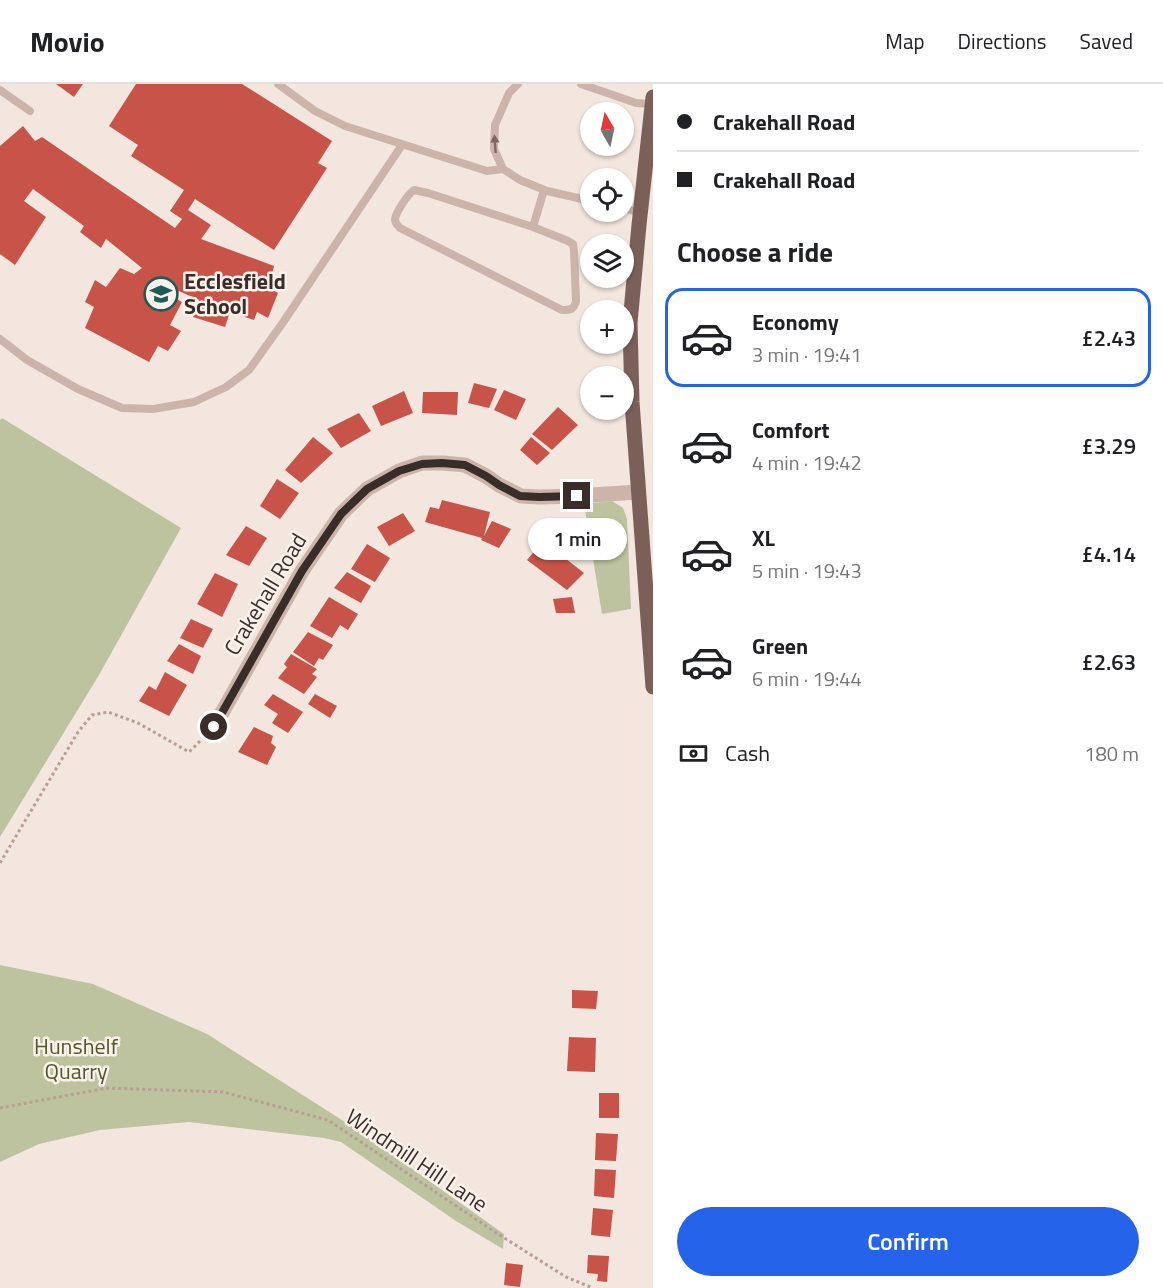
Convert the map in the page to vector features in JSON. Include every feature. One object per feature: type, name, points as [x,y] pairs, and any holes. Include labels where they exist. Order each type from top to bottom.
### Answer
[{"type":"main road","points":[[652,100],[630,322],[632,402],[653,687]]},
{"type":"street","name":"Crakehall Road","points":[[214,727],[302,571],[341,514],[367,489],[399,471],[422,464],[465,465],[520,496],[638,492]]},
{"type":"lane","points":[[278,84],[315,111],[345,126],[487,171],[503,169]]},
{"type":"lane","points":[[518,84],[509,93],[495,125],[494,149],[503,169],[520,180],[544,190],[580,198]]},
{"type":"lane","points":[[581,84],[636,103],[652,100]]},
{"type":"lane","points":[[0,90],[30,111]]},
{"type":"lane","points":[[0,339],[27,360],[78,389],[122,408],[153,409],[194,402],[226,387],[249,370],[402,145]]},
{"type":"lane","points":[[414,190],[421,190],[533,227],[573,244],[576,301],[575,307],[570,310],[562,310],[400,228],[395,219],[410,193],[414,190]]},
{"type":"lane","points":[[533,227],[544,190]]},
{"type":"lane","points":[[634,211],[640,213]]},
{"type":"path","points":[[0,863],[78,732],[92,716],[108,712],[138,723],[189,752],[214,727]]},
{"type":"path","name":"Windmill Hill Lane","points":[[0,1108],[107,1088],[223,1092],[328,1120],[495,1232],[566,1277],[593,1288]]},
{"type":"green space","points":[[2,418],[181,528],[99,675],[0,837],[0,420]]},
{"type":"green space","points":[[612,501],[623,508],[627,519],[631,609],[602,614],[584,504]]},
{"type":"green space","name":"Hunshelf Quarry","points":[[0,965],[93,984],[207,1034],[356,1129],[504,1234],[503,1249],[456,1221],[341,1142],[324,1138],[189,1122],[100,1130],[39,1144],[0,1162]]},
{"type":"building","points":[[56,84],[83,84],[74,97]]},
{"type":"building","points":[[136,84],[242,84],[332,141],[318,163],[327,168],[274,250],[195,199],[188,210],[211,225],[201,239],[274,266],[269,288],[278,293],[268,318],[257,312],[254,320],[230,312],[225,327],[193,317],[199,300],[179,291],[175,298],[182,302],[170,325],[181,331],[168,351],[158,346],[149,362],[85,328],[94,307],[85,302],[95,280],[106,287],[120,268],[134,274],[142,268],[106,239],[101,248],[80,232],[84,226],[33,189],[24,201],[46,217],[15,265],[0,254],[0,146],[23,126],[35,141],[42,137],[175,228],[182,219],[170,211],[184,190],[131,156],[138,145],[109,126]]},
{"type":"building","points":[[474,383],[497,389],[489,408],[468,403]]},
{"type":"building","points":[[504,390],[526,399],[516,420],[494,410]]},
{"type":"building","points":[[404,391],[413,413],[381,426],[372,406]]},
{"type":"building","points":[[423,392],[458,392],[457,415],[422,413]]},
{"type":"building","points":[[558,407],[578,425],[552,450],[532,434]]},
{"type":"building","points":[[359,413],[371,431],[341,448],[327,429]]},
{"type":"building","points":[[313,437],[333,453],[301,483],[285,470]]},
{"type":"building","points":[[531,437],[550,453],[537,465],[520,450]]},
{"type":"building","points":[[277,479],[299,493],[280,519],[260,506]]},
{"type":"building","points":[[442,500],[490,512],[484,536],[492,521],[511,529],[499,548],[481,540],[482,538],[425,522],[430,507],[439,509]]},
{"type":"building","points":[[403,513],[415,531],[389,546],[377,527]]},
{"type":"building","points":[[246,526],[267,538],[249,566],[226,555]]},
{"type":"building","points":[[543,541],[584,573],[567,590],[527,560]]},
{"type":"building","points":[[367,544],[390,558],[375,582],[351,569]]},
{"type":"building","points":[[347,572],[371,586],[361,603],[334,588]]},
{"type":"building","points":[[215,573],[238,584],[222,617],[197,604]]},
{"type":"building","points":[[329,597],[358,614],[348,630],[340,625],[332,638],[310,626]]},
{"type":"building","points":[[572,597],[575,613],[556,613],[553,599]]},
{"type":"building","points":[[191,619],[213,629],[203,648],[180,638]]},
{"type":"building","points":[[308,632],[333,645],[323,660],[319,658],[314,666],[293,652]]},
{"type":"building","points":[[179,644],[201,656],[193,674],[167,661]]},
{"type":"building","points":[[291,654],[317,669],[312,674],[317,677],[304,694],[278,678],[287,667],[284,664]]},
{"type":"building","points":[[165,672],[187,685],[169,716],[139,701],[149,686],[156,690]]},
{"type":"building","points":[[273,694],[303,712],[288,733],[272,723],[278,714],[264,705]]},
{"type":"building","points":[[315,694],[337,706],[330,718],[308,704]]},
{"type":"building","points":[[254,727],[273,736],[271,743],[276,747],[267,765],[238,752]]},
{"type":"building","points":[[572,990],[598,991],[596,1009],[572,1008]]},
{"type":"building","points":[[569,1037],[596,1038],[595,1072],[567,1071]]},
{"type":"building","points":[[599,1093],[619,1093],[619,1118],[599,1118]]},
{"type":"building","points":[[596,1133],[618,1134],[616,1161],[595,1160]]},
{"type":"building","points":[[595,1169],[616,1170],[614,1198],[594,1196]]},
{"type":"building","points":[[593,1208],[613,1210],[610,1237],[591,1235]]},
{"type":"building","points":[[588,1255],[609,1256],[607,1282],[597,1281],[598,1274],[587,1273]]},
{"type":"building","points":[[506,1263],[523,1265],[520,1287],[504,1285]]},
{"type":"place","name":"Ecclesfield School","points":[[161,294]]},
{"type":"route","points":[[214,727],[302,571],[341,514],[367,489],[399,471],[422,464],[442,463],[465,465],[520,496],[577,496]]}]
